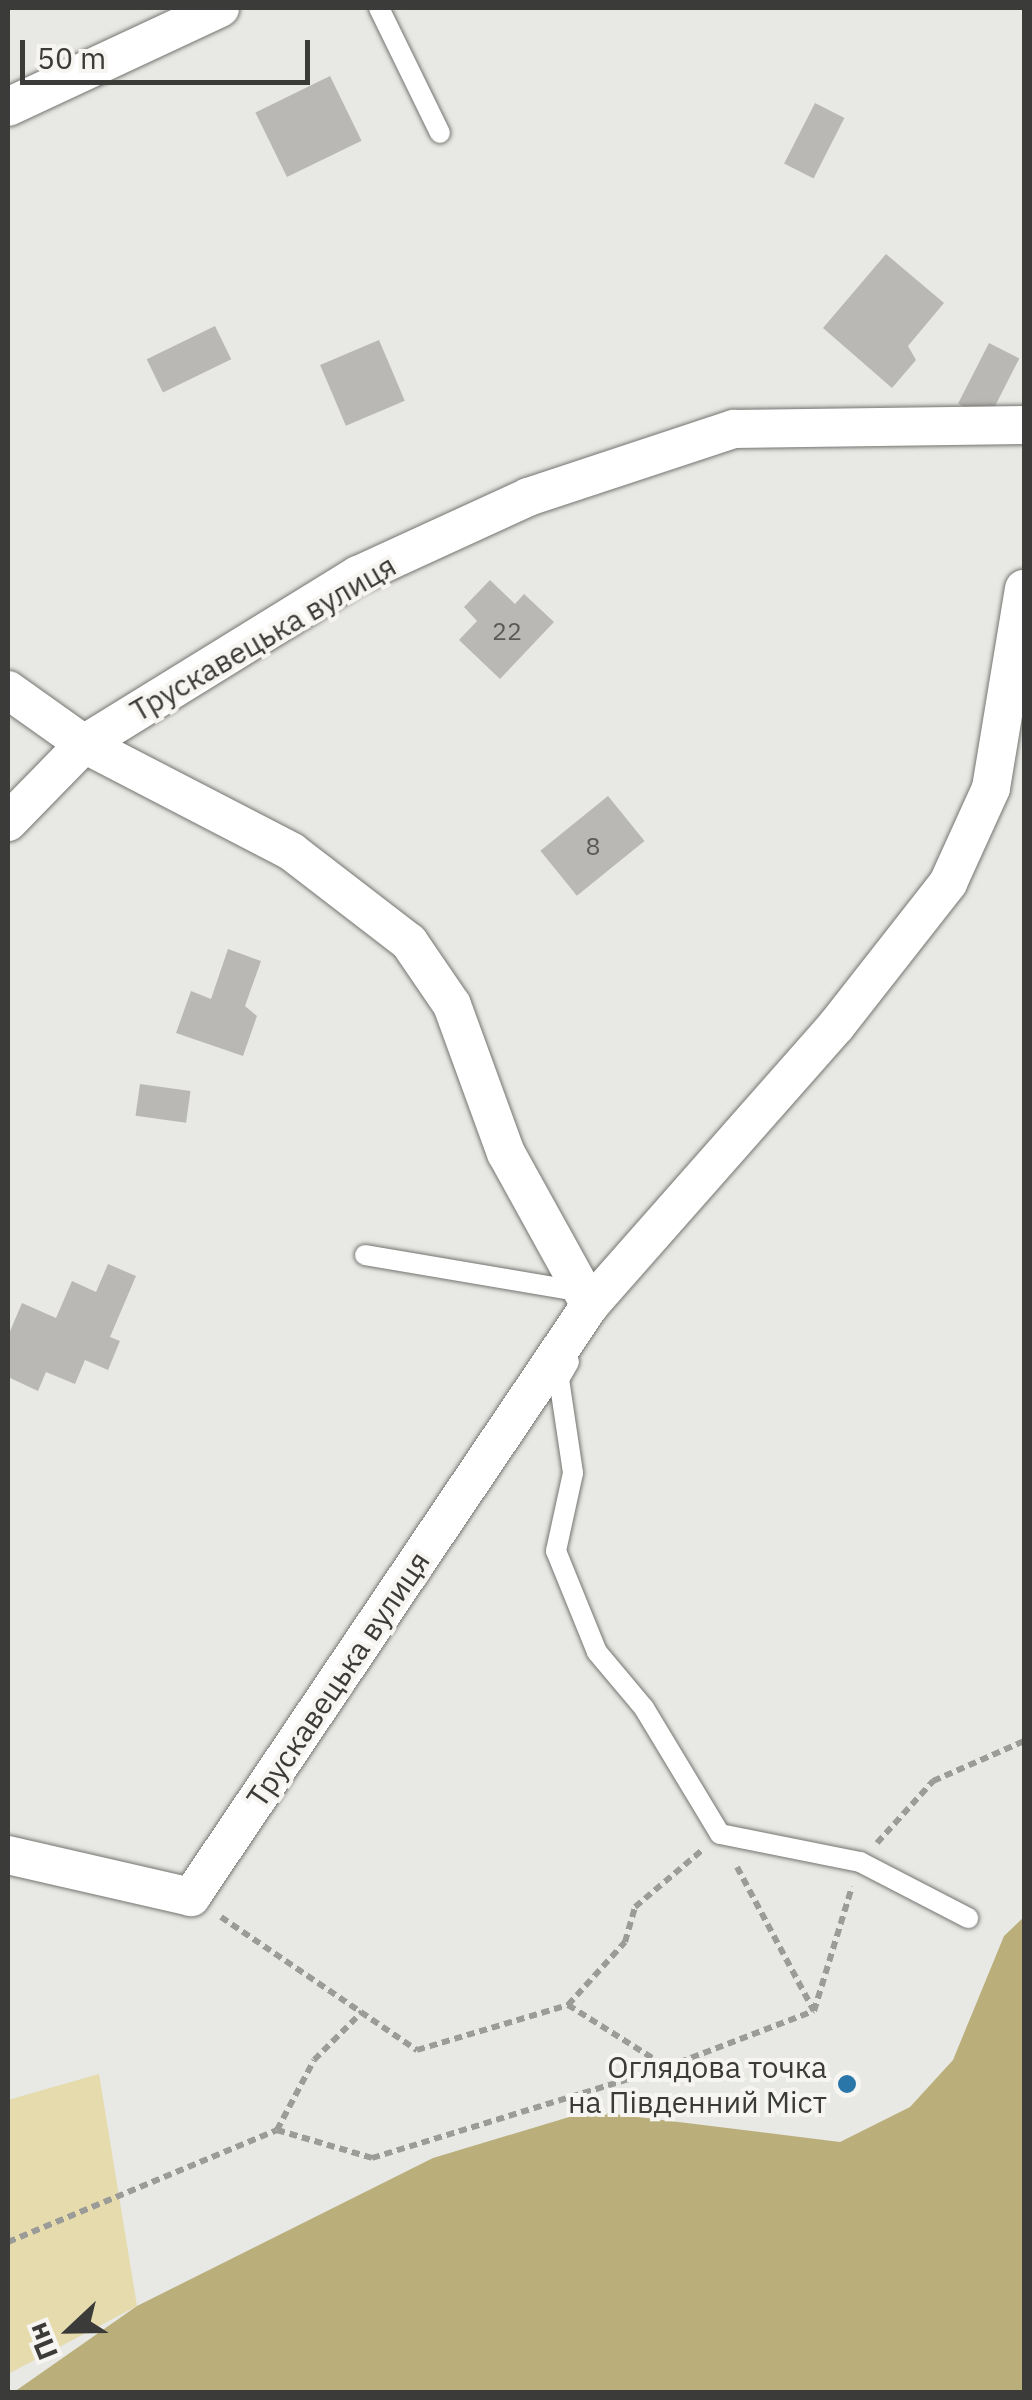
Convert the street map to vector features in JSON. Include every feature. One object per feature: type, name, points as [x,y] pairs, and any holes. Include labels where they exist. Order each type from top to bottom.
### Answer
[{"type":"street","points":[[8,108],[220,8]]},
{"type":"street","name":"Трускавецька вулиця","points":[[8,822],[84,744],[358,575],[528,498],[734,428],[1024,425]]},
{"type":"street","name":"Трускавецька вулиця","points":[[191,1897],[586,1299],[836,1026],[948,883],[992,788],[1024,589]]},
{"type":"street","name":"Трускавецька вулиця","points":[[8,690],[84,744],[292,852],[409,942],[452,1005],[506,1153],[586,1299]]},
{"type":"street","points":[[8,1855],[191,1897]]},
{"type":"lane","points":[[379,8],[440,133]]},
{"type":"lane","points":[[365,1255],[586,1299],[582,1338],[560,1378],[573,1474],[556,1551],[597,1652],[644,1708],[720,1834],[860,1862],[968,1918]]},
{"type":"path","points":[[814,2011],[860,1862],[933,1781],[1024,1741]]},
{"type":"path","points":[[191,1897],[417,2050],[568,2005],[625,1942],[635,1907],[720,1834],[814,2011]]},
{"type":"path","points":[[568,2005],[667,2067]]},
{"type":"path","points":[[8,2242],[277,2130],[372,2158],[667,2067],[814,2011]]},
{"type":"path","points":[[277,2130],[314,2060],[362,2012]]},
{"type":"shaded area","points":[[1024,1917],[1024,2392],[14,2392],[137,2306],[433,2158],[589,2111],[840,2142],[910,2107],[953,2060],[1004,1936]]},
{"type":"shaded area","points":[[99,2074],[137,2306],[8,2374],[8,2100]]},
{"type":"building","points":[[330,76],[362,141],[287,177],[255,112]]},
{"type":"building","points":[[815,103],[844,118],[814,179],[784,164]]},
{"type":"building","points":[[886,254],[944,303],[908,346],[916,360],[892,388],[823,328]]},
{"type":"building","points":[[215,326],[231,359],[163,393],[147,359]]},
{"type":"building","points":[[379,340],[405,401],[346,426],[320,365]]},
{"type":"building","points":[[989,343],[1019,358],[988,419],[958,404]]},
{"type":"building","points":[[490,580],[515,604],[524,594],[554,622],[500,679],[459,640],[477,621],[464,607]]},
{"type":"building","points":[[608,796],[645,841],[577,896],[540,851]]},
{"type":"building","points":[[228,949],[261,961],[245,1006],[257,1016],[243,1056],[176,1033],[191,991],[211,999]]},
{"type":"building","points":[[140,1084],[191,1091],[186,1123],[136,1116]]},
{"type":"building","points":[[108,1264],[136,1276],[110,1337],[120,1341],[108,1370],[85,1360],[75,1384],[46,1372],[38,1391],[8,1377],[8,1336],[22,1303],[56,1318],[72,1281],[96,1292]]},
{"type":"place","name":"Оглядова точка на Південний Міст","points":[[847,2084]]}]
